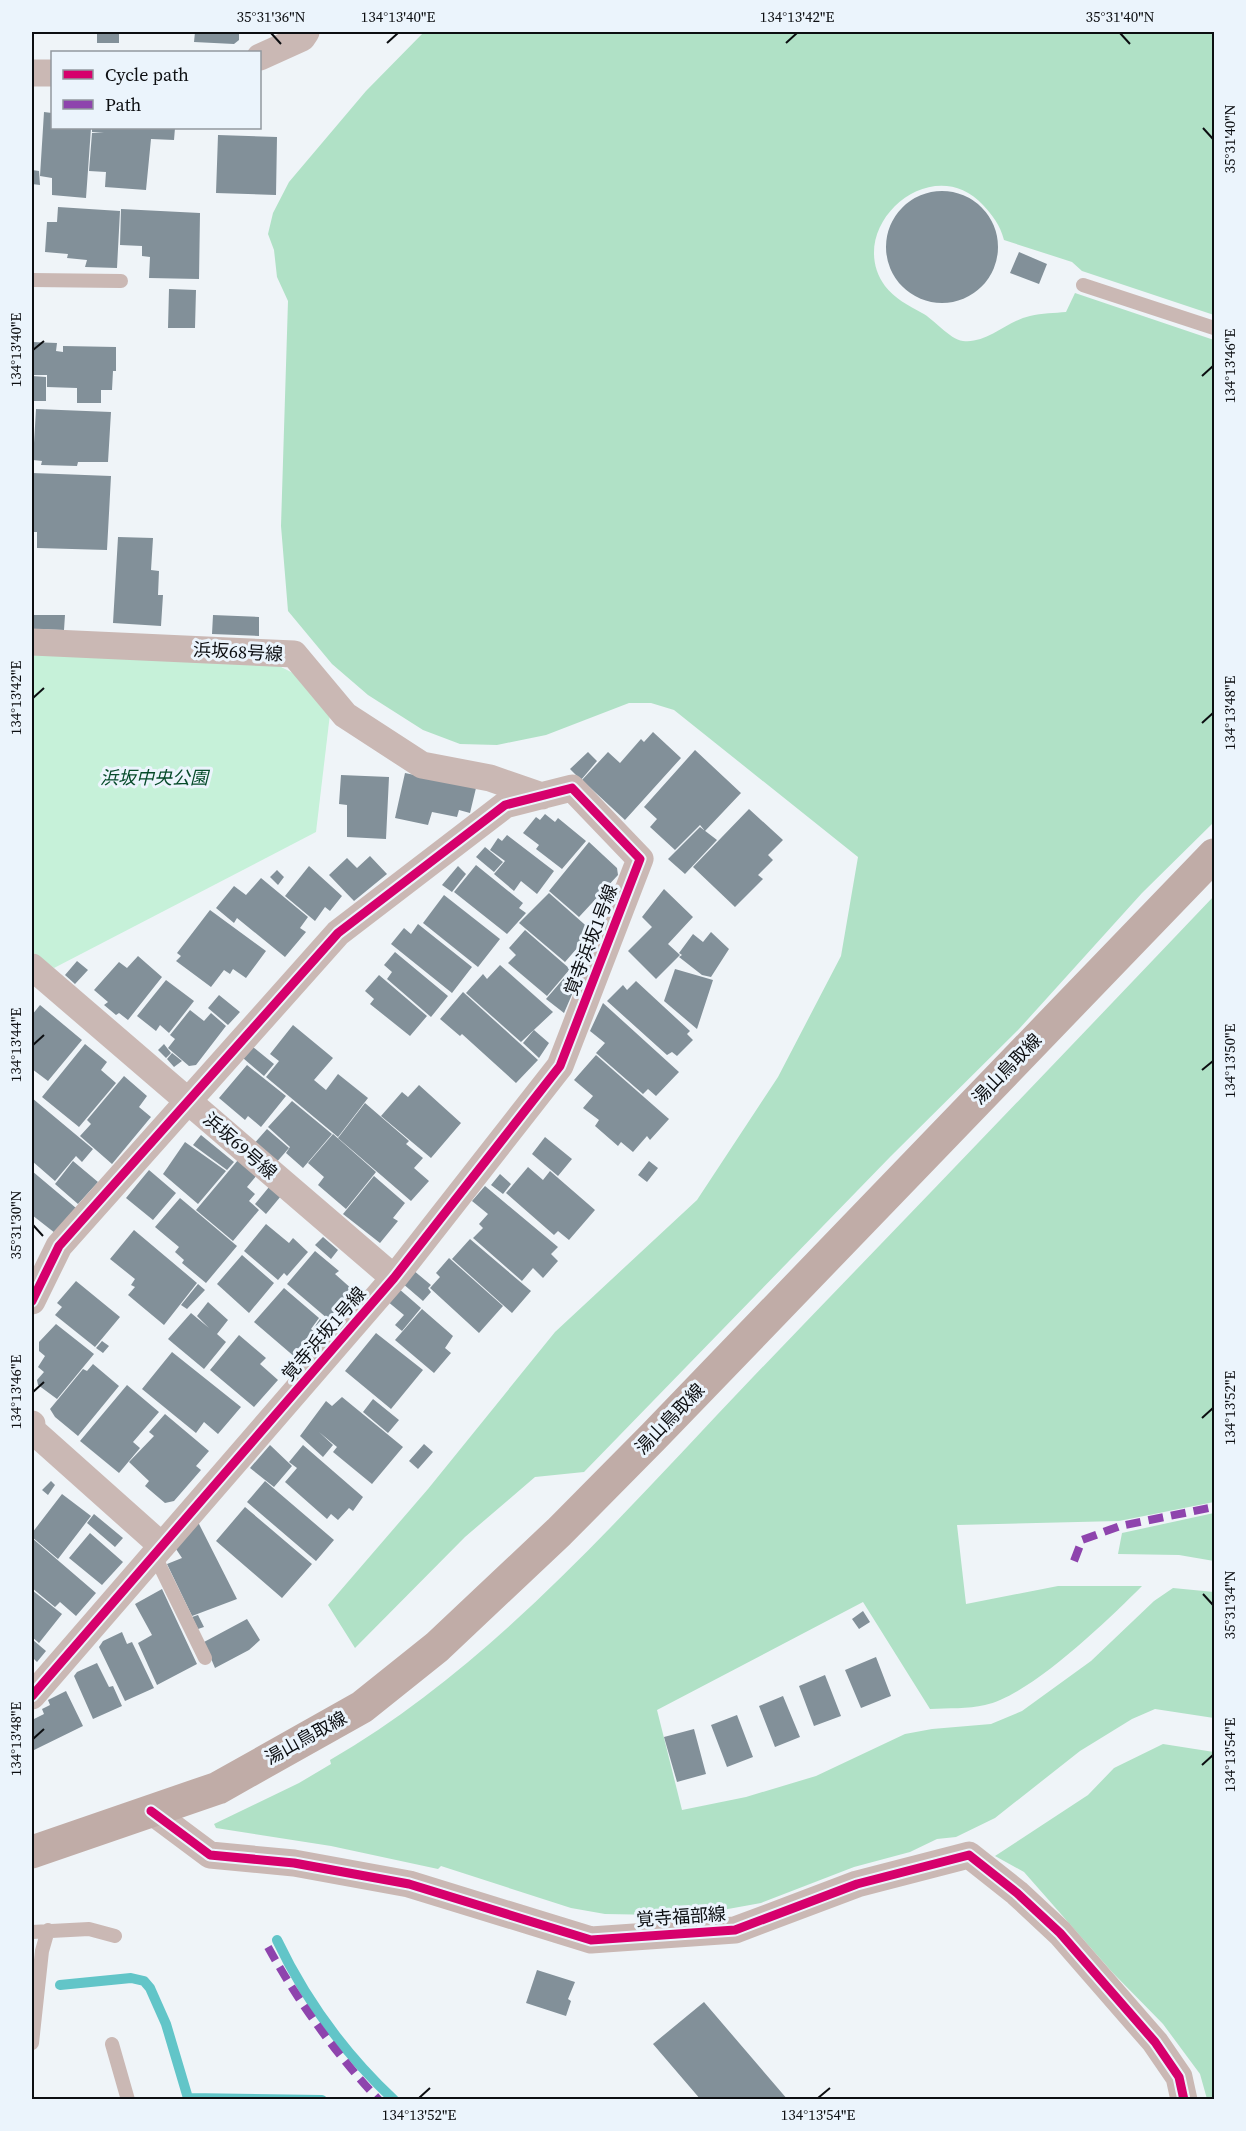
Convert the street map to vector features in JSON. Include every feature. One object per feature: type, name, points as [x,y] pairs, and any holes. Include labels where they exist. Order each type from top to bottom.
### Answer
[{"type":"main road","name":"湯山鳥取線","points":[[32,1852],[218,1788],[362,1707],[437,1647],[559,1532],[638,1452],[1215,855]]},
{"type":"street","points":[[262,48],[302,38],[306,32]]},
{"type":"street","points":[[32,73],[51,73]]},
{"type":"street","name":"浜坂68号線","points":[[32,642],[294,654],[345,715],[422,765],[490,778],[542,796]]},
{"type":"street","name":"覚寺浜坂1号線","points":[[32,1301],[59,1246],[338,933],[506,805],[572,788],[640,859],[560,1066],[394,1278],[32,1696]]},
{"type":"street","name":"浜坂69号線","points":[[32,967],[394,1278]]},
{"type":"street","points":[[32,1424],[32,1430],[158,1550]]},
{"type":"street","name":"覚寺福部線","points":[[151,1811],[210,1855],[294,1863],[409,1884],[591,1940],[735,1930],[857,1884],[969,1855],[1017,1893],[1060,1933],[1155,2042],[1179,2077],[1184,2100]]},
{"type":"lane","points":[[32,280],[121,281]]},
{"type":"lane","points":[[1083,285],[1215,328]]},
{"type":"lane","points":[[158,1550],[205,1658]]},
{"type":"lane","points":[[32,1932],[89,1929],[115,1936]]},
{"type":"lane","points":[[32,2043],[42,1952],[48,1930]]},
{"type":"lane","points":[[112,2044],[128,2100]]},
{"type":"green space","points":[[424,32],[1214,32],[1214,315],[1082,271],[1072,262],[1004,240],[996,221],[983,205],[962,190],[940,186],[918,191],[899,203],[884,220],[875,241],[875,264],[885,286],[893,294],[927,316],[952,337],[963,341],[989,336],[1013,322],[1030,316],[1066,312],[1075,293],[1214,340],[1214,822],[1142,893],[1019,1029],[891,1156],[584,1472],[535,1477],[465,1537],[355,1648],[328,1605],[428,1489],[555,1332],[697,1200],[778,1077],[841,956],[858,857],[674,710],[651,703],[629,703],[546,735],[497,745],[460,744],[423,730],[368,695],[332,664],[288,611],[281,526],[288,301],[277,277],[274,250],[268,234],[273,213],[289,182],[366,91]]},
{"type":"green space","name":"浜坂中央公園","points":[[32,650],[271,662],[293,673],[330,714],[316,832],[54,968],[32,952]]},
{"type":"green space","points":[[1214,896],[1214,1502],[1119,1521],[957,1525],[966,1604],[1058,1586],[1142,1586],[1110,1618],[1046,1672],[1004,1698],[985,1705],[965,1708],[930,1709],[863,1602],[657,1710],[682,1810],[746,1797],[816,1776],[905,1734],[932,1729],[991,1724],[1022,1711],[1091,1661],[1154,1601],[1173,1588],[1214,1592],[1214,1718],[1155,1709],[1132,1719],[1080,1751],[995,1818],[956,1837],[937,1839],[910,1852],[854,1867],[761,1903],[728,1909],[662,1915],[605,1914],[571,1908],[441,1866],[438,1869],[331,1846],[216,1828],[214,1824],[299,1783],[331,1764],[330,1760],[390,1722],[502,1633],[605,1533]]},
{"type":"green space","points":[[1214,1513],[1214,1561],[1179,1555],[1118,1554],[1122,1533]]},
{"type":"green space","points":[[1163,1744],[1214,1752],[1214,2099],[1207,2099],[1200,2074],[1163,2024],[1112,1972],[1024,1872],[995,1856],[1088,1795],[1114,1768]]},
{"type":"building","points":[[97,32],[119,32],[119,43],[97,43]]},
{"type":"building","points":[[195,32],[239,32],[239,40],[234,44],[194,42]]},
{"type":"building","points":[[44,112],[51,113],[51,129],[91,129],[86,198],[52,195],[52,178],[40,176]]},
{"type":"building","points":[[92,129],[175,129],[174,140],[151,139],[146,190],[105,187],[106,172],[89,171],[92,133],[104,133],[92,132]]},
{"type":"building","points":[[218,135],[277,137],[276,195],[216,193]]},
{"type":"building","points":[[32,170],[39,171],[40,185],[32,184]]},
{"type":"building","points":[[942,191],[964,195],[982,207],[994,225],[998,247],[994,269],[982,287],[964,299],[942,303],[920,299],[902,287],[890,269],[886,247],[890,225],[902,207],[920,195]]},
{"type":"building","points":[[58,207],[120,211],[117,268],[85,267],[87,260],[67,258],[68,254],[45,252],[47,222],[57,222]]},
{"type":"building","points":[[121,209],[200,213],[199,279],[149,278],[150,257],[142,256],[142,246],[120,245]]},
{"type":"building","points":[[1019,252],[1047,264],[1039,284],[1010,273]]},
{"type":"building","points":[[169,289],[196,290],[195,328],[168,328]]},
{"type":"building","points":[[32,342],[57,343],[56,351],[63,352],[63,346],[116,347],[116,371],[113,371],[112,390],[101,390],[101,403],[77,403],[77,388],[47,387],[47,375],[32,375]]},
{"type":"building","points":[[32,376],[46,377],[46,401],[32,401]]},
{"type":"building","points":[[36,409],[111,412],[108,462],[78,462],[77,466],[41,465],[42,461],[33,460]]},
{"type":"building","points":[[32,473],[111,476],[107,550],[37,548],[37,532],[32,532]]},
{"type":"building","points":[[118,537],[153,538],[151,570],[159,571],[158,595],[163,595],[161,626],[113,623]]},
{"type":"building","points":[[32,615],[65,615],[64,630],[32,629]]},
{"type":"building","points":[[213,615],[259,617],[259,636],[212,634]]},
{"type":"building","points":[[653,732],[681,758],[625,820],[582,780],[608,752],[620,763],[641,739],[644,742]]},
{"type":"building","points":[[695,750],[741,793],[705,831],[700,825],[675,850],[650,827],[657,819],[644,807]]},
{"type":"building","points":[[588,752],[597,761],[581,780],[570,769]]},
{"type":"building","points":[[405,773],[476,788],[470,813],[459,810],[457,817],[432,812],[428,825],[395,818]]},
{"type":"building","points":[[341,775],[389,777],[386,839],[347,837],[347,805],[339,804]]},
{"type":"building","points":[[749,809],[783,840],[768,855],[773,860],[758,875],[763,879],[735,907],[693,867]]},
{"type":"building","points":[[545,814],[555,822],[558,818],[586,841],[562,869],[536,849],[539,845],[523,833],[536,817],[540,820]]},
{"type":"building","points":[[700,827],[717,840],[685,874],[668,859]]},
{"type":"building","points":[[507,835],[554,871],[537,894],[521,881],[514,891],[494,874],[505,861],[490,850],[498,838],[502,841]]},
{"type":"building","points":[[589,842],[617,868],[618,875],[579,917],[549,891]]},
{"type":"building","points":[[485,847],[503,862],[494,872],[476,857]]},
{"type":"building","points":[[370,856],[387,874],[354,901],[329,875],[347,858],[357,868]]},
{"type":"building","points":[[476,865],[523,903],[519,908],[526,913],[507,934],[454,892]]},
{"type":"building","points":[[309,866],[342,896],[330,911],[325,907],[315,921],[285,896]]},
{"type":"building","points":[[458,866],[466,874],[452,892],[442,885]]},
{"type":"building","points":[[277,870],[284,877],[278,885],[270,877]]},
{"type":"building","points":[[261,878],[308,917],[300,928],[306,932],[285,957],[237,918],[234,923],[216,908],[234,886],[246,895]]},
{"type":"building","points":[[664,889],[693,917],[668,944],[680,955],[656,979],[628,951],[652,927],[642,917]]},
{"type":"building","points":[[549,893],[592,931],[565,962],[519,923]]},
{"type":"building","points":[[444,895],[500,939],[478,967],[423,923]]},
{"type":"building","points":[[210,910],[266,951],[246,978],[233,969],[230,974],[224,970],[211,987],[176,961],[181,956],[177,953]]},
{"type":"building","points":[[418,924],[472,967],[452,993],[391,944],[404,928],[411,934]]},
{"type":"building","points":[[525,930],[570,969],[547,996],[508,963],[516,955],[509,948]]},
{"type":"building","points":[[711,932],[729,949],[711,977],[702,975],[679,957],[682,955],[679,953],[693,934],[703,942]]},
{"type":"building","points":[[395,952],[448,996],[431,1017],[387,979],[392,972],[384,965]]},
{"type":"building","points":[[138,956],[162,977],[128,1020],[119,1013],[116,1015],[104,1005],[108,1002],[94,990],[119,962],[127,968]]},
{"type":"building","points":[[77,961],[88,970],[75,984],[65,975]]},
{"type":"building","points":[[500,965],[553,1012],[521,1042],[466,993],[483,974],[487,979]]},
{"type":"building","points":[[675,969],[713,980],[697,1029],[664,1001]]},
{"type":"building","points":[[571,970],[580,976],[564,1013],[546,999]]},
{"type":"building","points":[[379,975],[427,1016],[410,1036],[370,1004],[374,999],[365,991]]},
{"type":"building","points":[[166,980],[194,1001],[169,1033],[160,1025],[156,1031],[137,1016]]},
{"type":"building","points":[[636,981],[690,1031],[687,1034],[693,1040],[677,1056],[672,1052],[667,1055],[607,1001],[623,985],[627,990]]},
{"type":"building","points":[[463,992],[538,1060],[516,1083],[462,1034],[460,1036],[440,1019]]},
{"type":"building","points":[[219,995],[240,1012],[228,1025],[208,1008]]},
{"type":"building","points":[[603,1003],[679,1072],[656,1096],[648,1089],[643,1094],[596,1053],[605,1043],[590,1031]]},
{"type":"building","points":[[40,1005],[82,1040],[48,1081],[32,1069],[32,1015]]},
{"type":"building","points":[[190,1010],[204,1021],[211,1013],[226,1026],[196,1065],[189,1066],[168,1048],[175,1039],[170,1035]]},
{"type":"building","points":[[293,1025],[333,1058],[314,1080],[326,1090],[338,1074],[368,1098],[338,1137],[266,1077],[279,1061],[270,1054]]},
{"type":"building","points":[[534,1030],[549,1043],[539,1058],[523,1043]]},
{"type":"building","points":[[85,1044],[107,1062],[101,1070],[116,1083],[79,1127],[42,1097]]},
{"type":"building","points":[[164,1044],[171,1053],[166,1058],[158,1050]]},
{"type":"building","points":[[253,1047],[274,1064],[264,1076],[243,1058]]},
{"type":"building","points":[[172,1053],[182,1061],[174,1067],[167,1059]]},
{"type":"building","points":[[596,1055],[669,1119],[650,1140],[647,1136],[633,1152],[621,1142],[618,1146],[595,1126],[599,1120],[583,1108],[593,1096],[574,1080]]},
{"type":"building","points":[[247,1065],[286,1096],[261,1127],[248,1116],[245,1120],[219,1098]]},
{"type":"building","points":[[124,1076],[147,1096],[139,1107],[151,1117],[112,1164],[80,1136],[91,1124],[87,1120]]},
{"type":"building","points":[[419,1085],[461,1123],[431,1158],[381,1116],[402,1092],[408,1097]]},
{"type":"building","points":[[32,1098],[93,1149],[82,1162],[76,1156],[55,1181],[32,1161]]},
{"type":"building","points":[[292,1101],[332,1134],[303,1168],[286,1153],[290,1147],[268,1127]]},
{"type":"building","points":[[365,1103],[409,1141],[406,1144],[423,1158],[414,1168],[429,1181],[411,1201],[338,1138]]},
{"type":"building","points":[[267,1129],[289,1148],[275,1164],[253,1145]]},
{"type":"building","points":[[333,1134],[376,1172],[346,1209],[318,1185],[324,1177],[308,1163]]},
{"type":"building","points":[[201,1135],[234,1162],[227,1170],[193,1145]]},
{"type":"building","points":[[545,1137],[572,1159],[558,1176],[532,1154]]},
{"type":"building","points":[[185,1142],[226,1171],[198,1204],[163,1174]]},
{"type":"building","points":[[238,1160],[257,1175],[247,1187],[255,1194],[249,1201],[259,1210],[233,1241],[196,1210]]},
{"type":"building","points":[[73,1161],[98,1182],[78,1204],[55,1184]]},
{"type":"building","points":[[649,1161],[658,1168],[647,1182],[638,1175]]},
{"type":"building","points":[[528,1167],[543,1180],[550,1171],[595,1210],[569,1240],[558,1231],[554,1235],[506,1193]]},
{"type":"building","points":[[149,1170],[176,1193],[153,1220],[126,1198]]},
{"type":"building","points":[[32,1171],[76,1208],[55,1233],[32,1215]]},
{"type":"building","points":[[500,1174],[511,1184],[503,1194],[491,1185]]},
{"type":"building","points":[[374,1176],[405,1203],[393,1218],[398,1221],[380,1243],[343,1214]]},
{"type":"building","points":[[485,1186],[558,1247],[551,1254],[558,1261],[543,1278],[533,1268],[522,1281],[473,1238],[483,1228],[479,1224],[488,1214],[472,1201]]},
{"type":"building","points":[[269,1187],[281,1196],[266,1214],[255,1204]]},
{"type":"building","points":[[180,1198],[237,1246],[206,1283],[182,1263],[184,1260],[175,1252],[179,1247],[155,1227]]},
{"type":"building","points":[[266,1224],[289,1243],[293,1238],[308,1252],[287,1276],[284,1273],[278,1280],[244,1251]]},
{"type":"building","points":[[134,1230],[197,1283],[164,1325],[128,1295],[135,1287],[131,1285],[135,1279],[110,1259]]},
{"type":"building","points":[[323,1237],[338,1250],[331,1259],[315,1245]]},
{"type":"building","points":[[470,1239],[531,1291],[512,1313],[452,1259]]},
{"type":"building","points":[[315,1251],[339,1271],[335,1274],[353,1290],[328,1319],[287,1284]]},
{"type":"building","points":[[242,1255],[274,1283],[249,1313],[217,1284]]},
{"type":"building","points":[[449,1258],[503,1306],[479,1333],[430,1288],[440,1277],[436,1273]]},
{"type":"building","points":[[413,1270],[431,1285],[428,1288],[431,1292],[423,1301],[402,1283]]},
{"type":"building","points":[[76,1281],[120,1317],[95,1347],[55,1315],[62,1307],[57,1303]]},
{"type":"building","points":[[198,1284],[205,1290],[187,1309],[181,1305]]},
{"type":"building","points":[[284,1288],[319,1318],[311,1329],[317,1334],[296,1358],[254,1322]]},
{"type":"building","points":[[398,1288],[421,1308],[402,1331],[395,1325],[404,1315],[387,1301]]},
{"type":"building","points":[[208,1302],[228,1320],[217,1334],[226,1342],[204,1369],[168,1339],[191,1313],[209,1328],[197,1316]]},
{"type":"building","points":[[422,1309],[453,1336],[445,1348],[451,1353],[434,1373],[395,1340]]},
{"type":"building","points":[[320,1319],[325,1324],[317,1333],[313,1329]]},
{"type":"building","points":[[56,1324],[94,1354],[57,1399],[38,1385],[37,1380],[44,1372],[38,1367],[45,1356],[39,1351],[39,1342]]},
{"type":"building","points":[[376,1333],[423,1370],[391,1409],[345,1371]]},
{"type":"building","points":[[239,1335],[266,1358],[260,1364],[278,1380],[254,1407],[210,1370]]},
{"type":"building","points":[[102,1341],[109,1346],[103,1353],[96,1348]]},
{"type":"building","points":[[172,1352],[241,1407],[218,1434],[204,1422],[196,1433],[142,1389]]},
{"type":"building","points":[[93,1364],[119,1386],[78,1436],[55,1417],[50,1409],[83,1369],[87,1371]]},
{"type":"building","points":[[127,1385],[159,1412],[133,1442],[140,1448],[119,1473],[80,1441]]},
{"type":"building","points":[[342,1397],[403,1447],[372,1484],[333,1452],[337,1447],[319,1432],[333,1445],[323,1457],[300,1436],[326,1401],[332,1406]]},
{"type":"building","points":[[373,1399],[399,1420],[388,1433],[363,1412]]},
{"type":"building","points":[[165,1414],[209,1451],[196,1466],[201,1470],[174,1501],[165,1503],[145,1486],[149,1481],[129,1462],[154,1436],[149,1432]]},
{"type":"building","points":[[424,1444],[433,1452],[418,1469],[409,1461]]},
{"type":"building","points":[[270,1445],[292,1466],[274,1487],[250,1468]]},
{"type":"building","points":[[303,1445],[363,1497],[353,1511],[349,1508],[338,1520],[331,1514],[327,1519],[285,1482],[297,1468],[289,1462]]},
{"type":"building","points":[[51,1481],[55,1485],[48,1495],[42,1490]]},
{"type":"building","points":[[265,1481],[334,1540],[316,1561],[247,1502]]},
{"type":"building","points":[[62,1494],[91,1516],[58,1559],[32,1537],[32,1533]]},
{"type":"building","points":[[245,1507],[312,1564],[282,1598],[216,1541]]},
{"type":"building","points":[[94,1514],[123,1538],[115,1547],[87,1523]]},
{"type":"building","points":[[198,1522],[237,1599],[192,1616],[167,1564],[182,1558],[176,1549]]},
{"type":"building","points":[[90,1533],[123,1562],[102,1585],[69,1558]]},
{"type":"building","points":[[32,1538],[96,1593],[76,1616],[60,1602],[55,1607],[32,1588]]},
{"type":"building","points":[[162,1589],[197,1664],[157,1685],[138,1643],[152,1635],[135,1604]]},
{"type":"building","points":[[32,1590],[62,1614],[39,1643],[32,1637]]},
{"type":"building","points":[[863,1611],[870,1622],[859,1629],[852,1619]]},
{"type":"building","points":[[198,1615],[204,1627],[198,1629],[192,1617]]},
{"type":"building","points":[[247,1619],[260,1640],[249,1650],[215,1668],[204,1642]]},
{"type":"building","points":[[122,1632],[127,1644],[132,1642],[154,1688],[125,1701],[99,1647],[103,1641]]},
{"type":"building","points":[[33,1640],[46,1651],[37,1662],[32,1657]]},
{"type":"building","points":[[876,1657],[891,1696],[861,1708],[845,1670]]},
{"type":"building","points":[[97,1663],[109,1687],[113,1686],[122,1706],[93,1719],[74,1676],[77,1672]]},
{"type":"building","points":[[825,1675],[841,1716],[814,1726],[799,1686]]},
{"type":"building","points":[[66,1691],[83,1726],[32,1751],[32,1720],[44,1714],[42,1709],[50,1705],[48,1700]]},
{"type":"building","points":[[783,1696],[800,1737],[775,1747],[759,1706]]},
{"type":"building","points":[[737,1715],[753,1757],[727,1767],[711,1725]]},
{"type":"building","points":[[694,1729],[706,1774],[677,1782],[664,1737]]},
{"type":"building","points":[[537,1970],[575,1982],[568,1999],[571,2001],[566,2016],[526,2003]]},
{"type":"building","points":[[704,2002],[788,2100],[701,2100],[653,2044]]},
{"type":"waterway","points":[[277,1940],[300,1983],[328,2025],[359,2064],[394,2100]]},
{"type":"waterway","points":[[60,1985],[131,1978],[144,1981],[150,1988],[166,2024],[188,2098],[322,2100]]},
{"type":"marked path","points":[[1074,1561],[1082,1540],[1120,1526],[1214,1507]]},
{"type":"marked path","points":[[268,1947],[292,1988],[319,2027],[347,2064],[379,2100]]},
{"type":"cycle path","points":[[32,1301],[59,1246],[338,933],[505,805],[572,788],[640,859],[560,1066],[394,1278],[32,1696]]},
{"type":"cycle path","points":[[151,1811],[210,1855],[294,1863],[409,1884],[591,1940],[735,1930],[857,1884],[969,1855],[1017,1893],[1060,1933],[1155,2042],[1179,2077],[1184,2100]]}]
